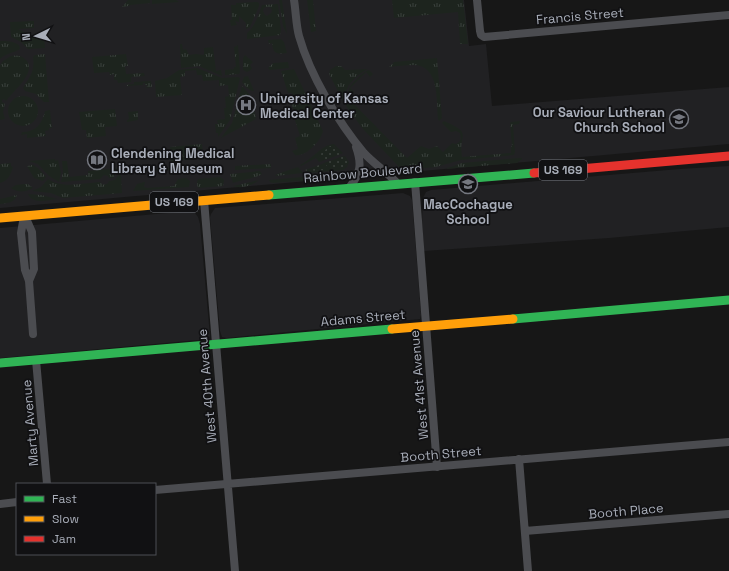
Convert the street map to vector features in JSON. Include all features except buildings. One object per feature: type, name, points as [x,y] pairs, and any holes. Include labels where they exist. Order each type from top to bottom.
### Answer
[{"type":"main road","name":"Rainbow Boulevard","points":[[0,218],[729,156]]},
{"type":"main road","name":"Adams Street","points":[[0,363],[729,300]]},
{"type":"street","points":[[294,0],[299,34],[309,64],[327,98],[354,140],[365,154],[388,173],[398,184]]},
{"type":"street","name":"Francis Street","points":[[477,0],[481,35],[484,37],[729,15]]},
{"type":"street","points":[[349,188],[355,181],[361,164],[354,140]]},
{"type":"street","name":"West 41st Avenue","points":[[415,182],[437,466]]},
{"type":"street","name":"West 40th Avenue","points":[[204,200],[235,571]]},
{"type":"street","points":[[24,216],[21,233],[25,270],[29,281],[33,334]]},
{"type":"street","name":"Marty Avenue","points":[[36,360],[47,483]]},
{"type":"street","name":"Booth Street","points":[[156,490],[729,442]]},
{"type":"street","points":[[519,459],[528,571]]},
{"type":"street","points":[[0,504],[16,502]]},
{"type":"street","name":"Booth Place","points":[[525,532],[729,514]]},
{"type":"shaded area","name":"University of Kansas Medical Center","points":[[0,0],[464,0],[469,46],[486,44],[492,106],[729,87],[729,144],[0,208]]},
{"type":"shaded area","points":[[729,166],[729,227],[609,238],[424,251],[422,222],[423,198],[426,192],[431,190]]},
{"type":"shaded area","points":[[403,193],[410,196],[412,200],[421,315],[420,319],[226,338],[222,337],[220,331],[210,217],[215,208]]},
{"type":"shaded area","points":[[190,211],[195,213],[200,224],[210,336],[209,339],[0,358],[0,228]]},
{"type":"green space","points":[[128,0],[150,0],[150,3],[122,7]]},
{"type":"green space","points":[[152,0],[176,0],[179,2],[152,4]]},
{"type":"green space","points":[[279,0],[282,0],[287,34],[283,26]]},
{"type":"green space","points":[[307,0],[313,0],[316,31],[311,32]]},
{"type":"green space","points":[[392,0],[463,0],[468,44],[460,44],[458,12],[394,18]]},
{"type":"green space","points":[[236,3],[259,3],[259,6],[250,27],[246,29],[246,23],[239,16],[239,22],[235,21],[237,25],[231,26],[231,5],[236,5]]},
{"type":"green space","points":[[278,4],[281,30],[280,35],[247,39],[247,33],[254,24],[262,5]],"holes":[[[270,7],[272,10],[267,16],[263,11],[264,8]]]},
{"type":"green space","points":[[34,21],[34,28],[18,29],[31,36],[44,35],[45,48],[28,49],[21,42],[11,37],[10,22]]},
{"type":"green space","points":[[281,39],[284,42],[287,53],[276,53],[272,43],[269,44],[268,40]]},
{"type":"green space","points":[[0,41],[8,41],[19,45],[20,49],[5,55],[0,59]]},
{"type":"green space","points":[[180,44],[182,44],[183,50],[186,49],[189,55],[203,55],[204,48],[213,47],[216,71],[221,70],[222,76],[199,66],[181,68]]},
{"type":"green space","points":[[237,45],[240,72],[239,74],[225,75],[225,70],[234,69],[234,67],[236,67],[234,47]]},
{"type":"green space","points":[[45,54],[49,102],[44,102],[36,94],[25,91],[23,88],[33,70],[33,57],[35,55]]},
{"type":"green space","points":[[126,54],[128,66],[125,66],[126,74],[144,73],[145,76],[131,77],[131,82],[118,83],[117,80],[114,80],[114,74],[110,75],[109,72],[94,73],[92,57]]},
{"type":"green space","points":[[15,55],[25,59],[29,69],[23,81],[6,101],[4,99],[2,100],[5,104],[3,112],[5,119],[0,120],[0,65],[11,56]]},
{"type":"green space","points":[[245,55],[253,62],[250,65],[252,68],[251,70],[247,72],[243,70],[243,58]]},
{"type":"green space","points":[[437,58],[442,118],[439,121],[435,85],[428,71],[422,67],[414,65],[389,67],[394,62]]},
{"type":"green space","points":[[288,62],[289,68],[270,70],[268,68],[273,63]]},
{"type":"green space","points":[[336,66],[341,66],[345,70],[368,69],[351,82],[342,99],[329,74],[330,70]]},
{"type":"green space","points":[[197,68],[222,78],[240,78],[230,120],[218,137],[215,124],[218,124],[217,120],[225,119],[225,97],[229,96],[228,85],[219,86],[219,80],[203,81],[202,75],[197,75],[196,70],[185,71],[185,76],[180,77],[182,95],[156,97],[155,81],[167,78],[179,70]]},
{"type":"green space","points":[[294,69],[323,131],[322,135],[312,148],[304,154],[299,155],[295,155],[292,151],[298,149],[295,138],[300,136],[294,117],[296,116],[290,101],[294,99],[292,93],[288,93],[281,71]]},
{"type":"green space","points":[[369,70],[373,74],[370,77],[366,72],[350,88],[354,92],[348,98],[407,158],[421,146],[429,149],[437,146],[443,152],[452,143],[456,144],[459,142],[461,139],[460,133],[456,131],[451,132],[442,123],[444,121],[453,125],[462,132],[462,157],[511,153],[512,146],[510,123],[520,121],[519,124],[513,125],[514,155],[461,160],[436,167],[402,170],[362,128],[342,100],[355,80],[364,73]]},
{"type":"green space","points":[[248,76],[254,91],[247,88],[242,82],[244,77]]},
{"type":"green space","points":[[151,81],[152,87],[146,88],[148,85],[145,85],[145,83],[143,83],[143,85],[127,86],[134,84],[134,82]]},
{"type":"green space","points":[[242,86],[249,94],[256,119],[221,138],[232,123]]},
{"type":"green space","points":[[23,96],[29,97],[37,105],[37,117],[29,125],[23,126],[17,125],[9,117],[8,111],[9,105],[17,97]]},
{"type":"green space","points":[[115,109],[117,126],[105,127],[106,136],[87,138],[86,130],[82,130],[79,112]]},
{"type":"green space","points":[[50,110],[52,128],[45,131],[46,136],[27,138],[27,134],[21,135],[22,132],[35,129],[42,120],[45,111]]},
{"type":"green space","points":[[138,111],[138,120],[127,122],[129,119],[128,112]]},
{"type":"green space","points":[[202,144],[203,155],[200,156],[201,158],[174,161],[173,170],[143,172],[143,170],[172,168],[170,147]]},
{"type":"green space","points":[[334,144],[343,153],[341,154],[334,146],[318,156],[322,161],[319,162],[316,158],[301,166],[300,165],[321,149]]},
{"type":"green space","points":[[330,146],[333,146],[341,154],[322,161],[318,156]]},
{"type":"green space","points":[[343,156],[345,156],[349,162],[347,167],[343,170],[308,173],[307,171],[326,170],[322,164],[324,163],[330,169],[344,167],[347,165],[347,161]]},
{"type":"green space","points":[[343,156],[348,163],[344,167],[330,169],[324,163]]},
{"type":"green space","points":[[522,158],[517,163],[445,169],[462,163]]},
{"type":"green space","points":[[55,159],[55,161],[58,160],[61,173],[59,182],[49,176],[38,164],[29,161]]},
{"type":"green space","points":[[62,161],[67,161],[69,177],[88,175],[88,171],[120,168],[121,171],[113,178],[109,178],[108,176],[104,175],[100,179],[61,182],[63,172]]},
{"type":"green space","points":[[11,163],[11,166],[13,167],[10,175],[5,181],[0,183],[0,164]]},
{"type":"green space","points":[[271,164],[271,168],[235,170],[235,166]]},
{"type":"green space","points":[[322,164],[327,170],[305,170]]},
{"type":"green space","points":[[33,165],[46,177],[43,181],[34,178],[27,166]]},
{"type":"green space","points":[[298,167],[303,173],[275,176],[277,174]]},
{"type":"green space","points":[[260,171],[262,174],[260,175],[233,183],[230,174]]},
{"type":"green space","points":[[121,175],[122,193],[63,198],[51,193],[32,191],[41,187],[48,179],[66,185],[100,182],[105,184],[109,181],[115,180]]},
{"type":"green space","points":[[313,176],[313,180],[273,183],[269,180]]},
{"type":"green space","points":[[220,177],[224,180],[223,186],[199,188],[197,186],[198,179]]},
{"type":"green space","points":[[186,178],[190,181],[189,187],[133,191],[137,184],[144,182],[144,187],[147,188],[174,186],[178,179]]},
{"type":"green space","points":[[259,180],[247,186],[233,186]]},
{"type":"green space","points":[[28,184],[33,188],[16,191],[11,188],[16,185]]},
{"type":"green space","points":[[28,194],[41,195],[57,199],[37,201],[33,200]]},
{"type":"green space","points":[[17,195],[13,201],[0,204],[0,199]]},
{"type":"traffic: fast","points":[[269,195],[534,173]]},
{"type":"traffic: fast","points":[[513,319],[729,300]]},
{"type":"traffic: fast","points":[[0,363],[392,329]]},
{"type":"traffic: slow","points":[[0,218],[269,195]]},
{"type":"traffic: slow","points":[[392,329],[513,319]]},
{"type":"traffic: jam","points":[[534,173],[729,156]]},
{"type":"place","name":"University of Kansas Medical Center","points":[[246,105]]},
{"type":"place","name":"Our Saviour Lutheran Church School","points":[[679,119]]},
{"type":"place","name":"Clendening Medical Library & Museum","points":[[97,160]]},
{"type":"place","name":"MacCochague School","points":[[468,184]]}]
